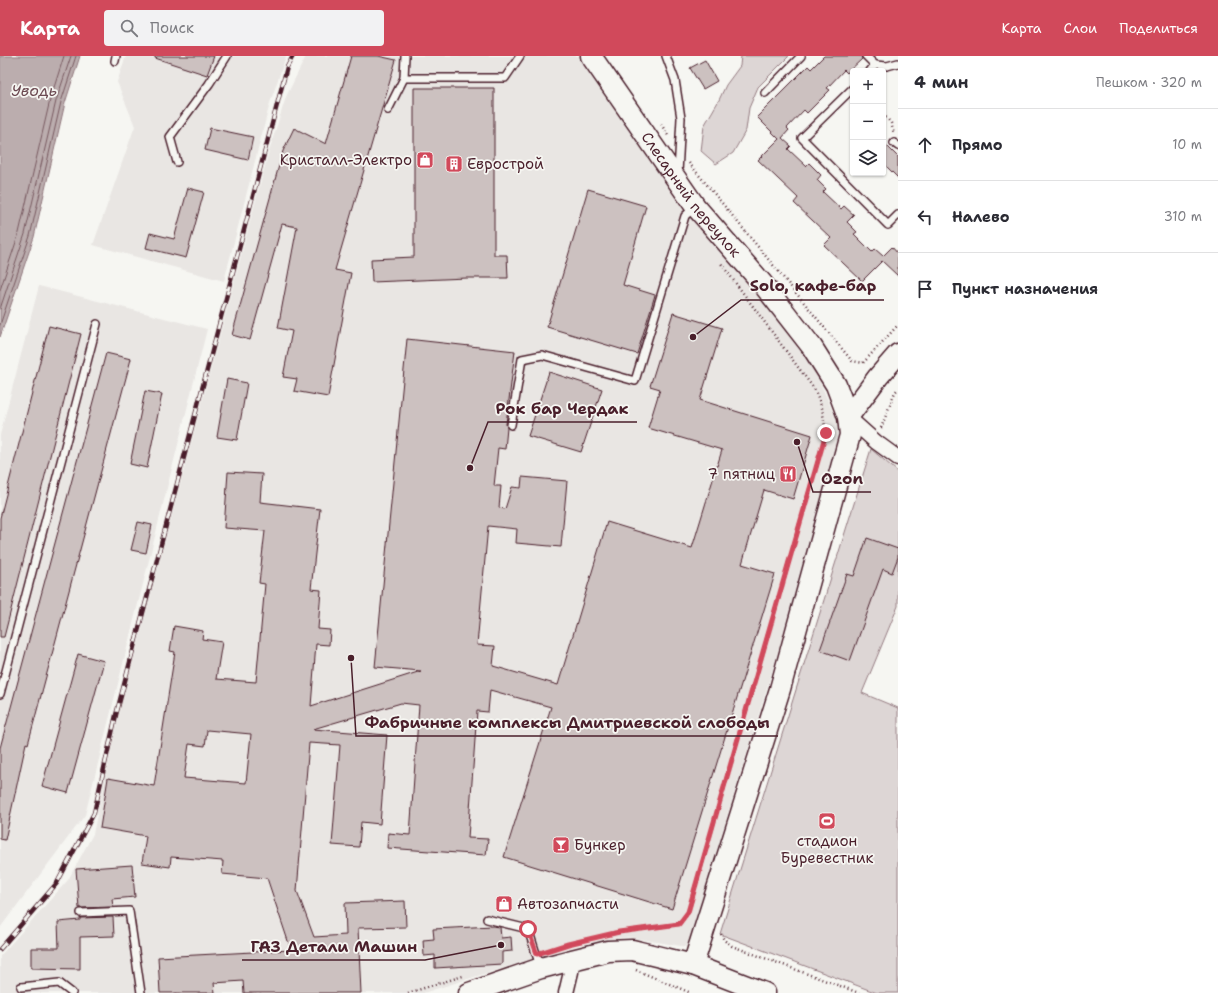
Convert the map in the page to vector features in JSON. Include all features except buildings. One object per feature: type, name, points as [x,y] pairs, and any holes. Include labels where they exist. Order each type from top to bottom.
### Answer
[{"type":"main road","name":"Слесарный переулок","points":[[591,56],[695,206],[762,283],[812,347],[836,385],[848,417]]},
{"type":"main road","points":[[693,965],[780,689],[849,442],[850,435],[848,417],[878,377],[898,354]]},
{"type":"main road","points":[[469,984],[608,952],[632,950],[693,965],[765,993]]},
{"type":"street","name":"Слесарный переулок","points":[[848,417],[876,442],[898,458]]},
{"type":"street","points":[[566,993],[572,960]]},
{"type":"lane","points":[[177,162],[170,137],[209,84],[227,56]]},
{"type":"lane","points":[[388,110],[404,78],[405,56]]},
{"type":"lane","points":[[404,78],[505,78],[520,56]]},
{"type":"lane","points":[[666,56],[675,80],[681,118],[678,181]]},
{"type":"lane","points":[[764,93],[801,56]]},
{"type":"lane","points":[[866,56],[876,66]]},
{"type":"lane","points":[[874,68],[876,66],[887,66],[898,63]]},
{"type":"lane","points":[[850,91],[802,138],[888,225],[898,215]]},
{"type":"lane","points":[[511,426],[522,360],[542,355],[636,381],[685,216],[695,206]]},
{"type":"lane","points":[[0,694],[97,324]]},
{"type":"lane","points":[[81,912],[130,911],[141,993]]},
{"type":"lane","points":[[486,919],[528,929],[541,968]]},
{"type":"lane","points":[[21,987],[59,983],[72,993]]},
{"type":"path","points":[[886,117],[891,123],[896,144]]},
{"type":"path","points":[[657,119],[680,151],[852,361],[864,363],[898,325]]},
{"type":"path","points":[[611,933],[679,924],[688,912],[826,433],[822,408],[815,390],[718,260]]},
{"type":"path","points":[[876,442],[895,392],[898,389]]},
{"type":"path","points":[[718,930],[724,940],[732,946],[859,993]]},
{"type":"path","points":[[629,967],[691,993]]},
{"type":"path","points":[[408,993],[469,984]]},
{"type":"shaded area","points":[[126,56],[286,56],[270,103],[224,281],[93,245],[135,126],[117,82]]},
{"type":"shaded area","points":[[306,56],[580,56],[686,209],[751,283],[809,358],[838,424],[841,449],[687,947],[628,937],[580,944],[423,993],[0,993],[0,956],[68,880],[93,834],[118,717],[268,154],[286,97]]},
{"type":"shaded area","points":[[741,56],[789,56],[758,87],[749,108],[746,130],[733,153],[716,164],[701,151],[704,126],[726,85],[740,66]]},
{"type":"shaded area","points":[[39,286],[207,329],[85,815],[0,928],[0,435]]},
{"type":"shaded area","name":"стадион Буревестник","points":[[871,449],[898,472],[898,606],[862,693],[898,708],[898,993],[877,993],[720,934]]},
{"type":"water","name":"Уводь","points":[[0,56],[80,56],[65,103],[34,237],[0,337]]},
{"type":"railway","points":[[0,949],[57,883],[94,813],[116,715],[287,67],[293,56]]},
{"type":"place","name":"Кристалл-Электро","points":[[425,160]]},
{"type":"place","name":"Еврострой","points":[[454,164]]},
{"type":"place","name":"Solo, кафе-бар","points":[[693,337]]},
{"type":"place","name":"Ozon","points":[[797,442]]},
{"type":"place","name":"Рок бар Чердак","points":[[470,468]]},
{"type":"place","name":"7 пятниц","points":[[788,474]]},
{"type":"place","name":"Фабричные комплексы Дмитриевской слободы","points":[[351,658]]},
{"type":"place","name":"стадион Буревестник","points":[[827,821]]},
{"type":"place","name":"Бункер","points":[[561,845]]},
{"type":"place","name":"Автозапчасти","points":[[504,904]]},
{"type":"place","name":"ГАЗ Детали Машин","points":[[501,945]]},
{"type":"route","points":[[528,929],[537,954],[568,944],[619,932],[679,924],[688,912],[826,433]]}]
